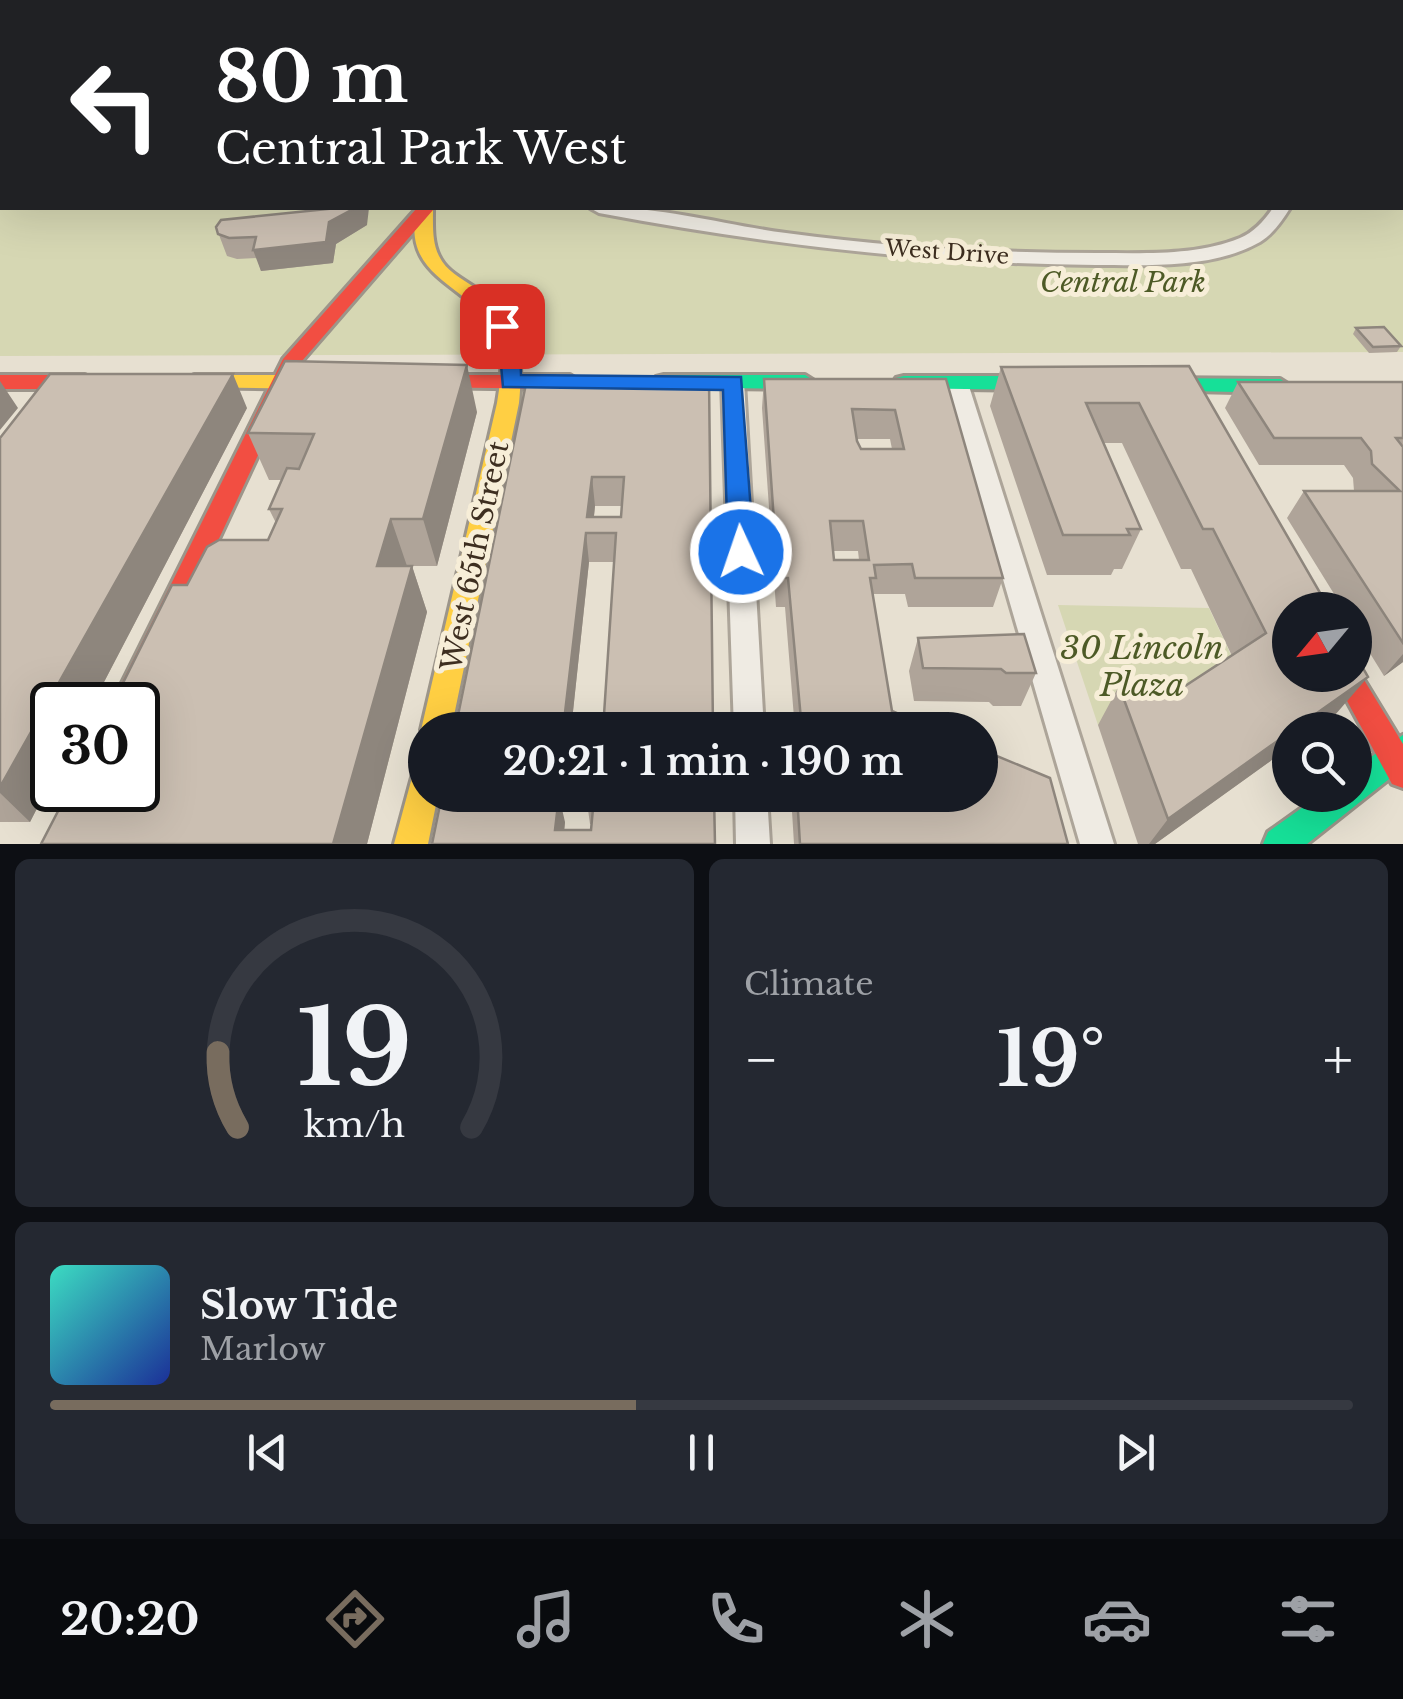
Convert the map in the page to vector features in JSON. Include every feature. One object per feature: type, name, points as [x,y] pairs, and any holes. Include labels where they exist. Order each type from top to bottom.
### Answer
[{"type":"main road","name":"West 65th Street","points":[[283,382],[300,348],[355,292],[424,210],[420,242],[426,260],[485,303],[507,334],[510,382],[440,712]]},
{"type":"main road","points":[[0,382],[100,382]]},
{"type":"main road","points":[[174,382],[341,382]]},
{"type":"main road","points":[[137,682],[283,382]]},
{"type":"main road","points":[[396,382],[587,382]]},
{"type":"main road","points":[[646,382],[828,382]]},
{"type":"main road","points":[[882,382],[1063,384]]},
{"type":"main road","points":[[1128,385],[1187,394],[1295,386]]},
{"type":"main road","points":[[1358,692],[1400,760],[1372,777]]},
{"type":"main road","points":[[411,844],[418,812]]},
{"type":"main road","points":[[1280,844],[1323,812]]},
{"type":"street","name":"West Drive","points":[[611,210],[747,231],[1015,258],[1172,256],[1213,250],[1257,236],[1278,210]]},
{"type":"street","points":[[46,403],[62,382]]},
{"type":"street","points":[[734,382],[747,712]]},
{"type":"street","points":[[957,383],[1097,844]]},
{"type":"street","points":[[752,812],[753,844]]},
{"type":"green space","name":"Central Park","points":[[0,210],[1403,210],[1403,352],[0,356]]},
{"type":"green space","name":"30 Lincoln Plaza","points":[[1058,605],[1209,608],[1239,672],[1098,725]]},
{"type":"building","points":[[351,210],[329,222],[326,242],[253,250],[256,237],[229,238],[218,234],[216,227],[221,220]]},
{"type":"building","points":[[1384,327],[1401,346],[1373,347],[1356,328]]},
{"type":"building","points":[[285,361],[467,365],[423,519],[391,519],[377,566],[412,566],[333,844],[41,844],[58,812],[160,812],[160,682],[124,682],[172,585],[187,585],[207,547],[219,540],[268,540],[282,509],[269,509],[287,468],[299,469],[314,434],[248,433]]},
{"type":"building","points":[[1189,366],[1320,592],[1272,592],[1272,692],[1347,692],[1318,712],[1272,712],[1272,745],[1168,819],[1119,686],[1185,686],[1266,633],[1213,529],[1203,529],[1139,403],[1086,403],[1141,529],[1127,529],[1130,535],[1063,535],[1001,367]]},
{"type":"building","points":[[50,374],[233,374],[59,682],[30,682],[30,734],[0,787],[0,438]]},
{"type":"building","points":[[709,378],[713,712],[604,712],[616,533],[586,533],[565,712],[459,712],[527,379]],"holes":[[[592,477],[624,477],[621,517],[587,517]]]},
{"type":"building","points":[[764,379],[946,379],[1003,578],[915,578],[912,564],[874,565],[876,578],[870,578],[894,712],[800,712],[788,578],[778,578]],"holes":[[[852,409],[895,410],[904,449],[861,449]],[[830,521],[863,521],[869,560],[834,560]]]},
{"type":"building","points":[[1238,382],[1403,382],[1403,438],[1396,438],[1403,447],[1403,643],[1304,491],[1400,491],[1372,464],[1371,451],[1361,438],[1274,438]]},
{"type":"building","points":[[1024,634],[1036,673],[923,668],[918,638]]},
{"type":"building","points":[[998,756],[1050,778],[1068,844],[800,844],[798,812],[998,812]]},
{"type":"building","points":[[439,812],[557,812],[555,830],[591,830],[593,812],[714,812],[715,844],[432,844]]},
{"type":"traffic: fast","points":[[664,382],[805,382]]},
{"type":"traffic: fast","points":[[904,383],[1040,383]]},
{"type":"traffic: fast","points":[[1154,385],[1280,386]]},
{"type":"traffic: fast","points":[[1372,774],[1403,749]]},
{"type":"traffic: fast","points":[[1280,844],[1323,812]]},
{"type":"traffic: slow","points":[[424,210],[424,239],[431,259],[441,273],[484,303],[498,318],[508,340],[512,363],[508,403],[440,712]]},
{"type":"traffic: slow","points":[[194,382],[315,382]]},
{"type":"traffic: slow","points":[[411,844],[418,812]]},
{"type":"traffic: jam","points":[[137,682],[293,359],[424,210]]},
{"type":"traffic: jam","points":[[0,382],[85,382]]},
{"type":"traffic: jam","points":[[429,382],[570,382]]},
{"type":"traffic: jam","points":[[1357,692],[1403,773]]},
{"type":"route","points":[[502,326],[510,343],[510,382],[734,382],[741,552]]}]
